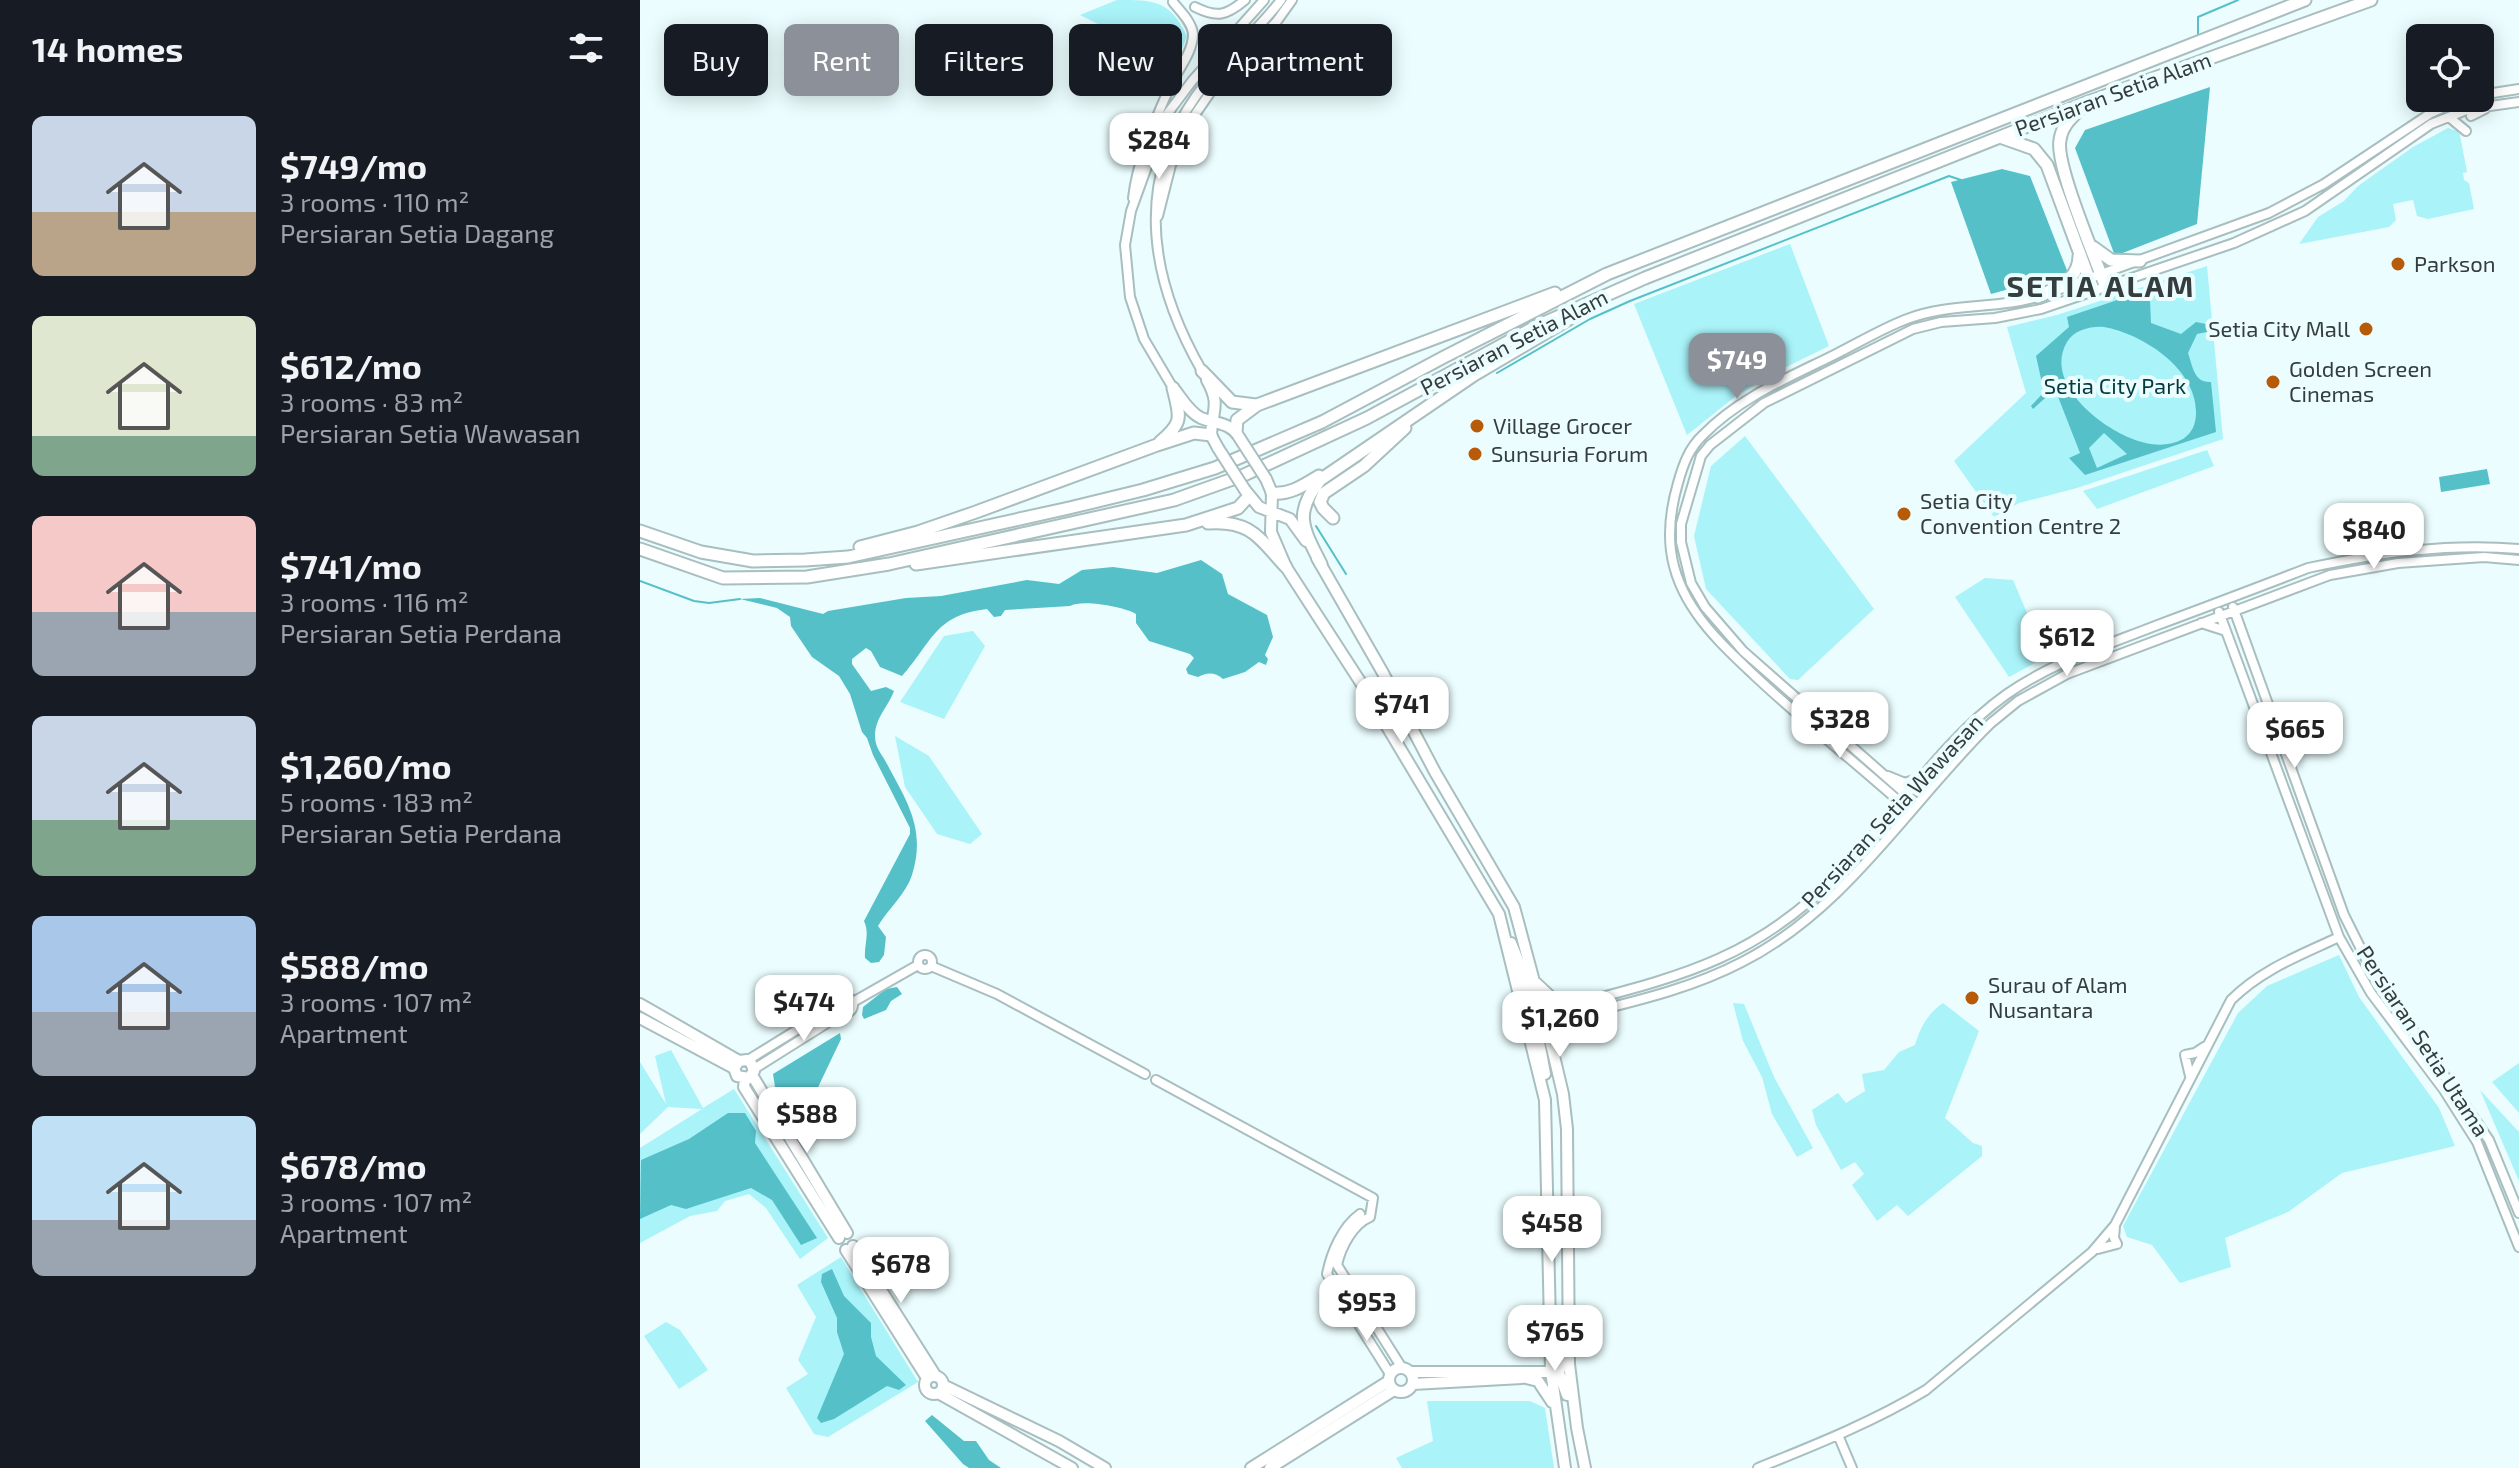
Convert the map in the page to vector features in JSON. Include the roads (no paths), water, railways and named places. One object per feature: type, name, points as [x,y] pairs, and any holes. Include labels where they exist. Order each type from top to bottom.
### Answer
[{"type":"highway","name":"Persiaran Setia Alam","points":[[640,531],[701,552],[753,561],[848,557],[1143,490],[1215,468],[1322,422],[1607,274],[2305,0]]},
{"type":"highway","name":"Persiaran Setia Alam","points":[[640,549],[723,578],[807,577],[889,564],[1174,500],[1244,475],[1367,418],[1537,326],[1645,278],[2088,102],[2371,0]]},
{"type":"highway","points":[[2095,277],[2090,243],[2067,178],[2059,142],[2065,125],[2088,102],[2107,101],[2378,0]]},
{"type":"highway","points":[[2000,137],[2034,149],[2047,165],[2079,251],[2100,290]]},
{"type":"highway","points":[[2090,243],[2111,260],[2140,261]]},
{"type":"highway","points":[[2038,297],[2068,281],[2076,273],[2079,251]]},
{"type":"highway","points":[[1202,371],[1232,402],[1257,405],[1607,274]]},
{"type":"highway","points":[[1272,493],[1293,491],[1344,462],[1515,349],[1645,278]]},
{"type":"highway","points":[[1157,445],[1176,429],[1179,421],[1173,388]]},
{"type":"highway","points":[[1238,434],[1237,420],[1257,405]]},
{"type":"highway","points":[[1333,518],[1320,502],[1324,493],[1388,446],[1416,416]]},
{"type":"highway","points":[[805,560],[918,532],[1194,433],[1211,435]]},
{"type":"highway","points":[[1321,564],[1305,531],[1303,508],[1308,495],[1320,480],[1344,462]]},
{"type":"highway","points":[[1186,525],[1238,508],[1247,493]]},
{"type":"highway","points":[[889,564],[926,564],[1186,525],[1238,523],[1251,531],[1286,567]]},
{"type":"main road","points":[[1202,371],[1216,395],[1211,435],[1218,448],[1259,507],[1290,519],[1321,564],[1435,772],[1514,907],[1541,1019],[1546,1080],[1550,1343],[1555,1407],[1565,1468]]},
{"type":"main road","points":[[1173,388],[1192,412],[1222,422],[1238,434],[1266,479],[1272,493],[1271,532],[1286,567],[1361,683],[1499,914],[1519,961],[1553,1052],[1563,1094],[1567,1129],[1569,1364],[1585,1468]]},
{"type":"main road","points":[[1499,914],[1545,1100]]},
{"type":"main road","points":[[1533,978],[1541,990],[1552,998],[1582,1008]]},
{"type":"main road","points":[[640,1004],[745,1069],[843,1236],[854,1238],[849,1248],[931,1377]]},
{"type":"main road","points":[[1553,1052],[1557,1030],[1582,1008]]},
{"type":"main road","points":[[640,1018],[745,1069]]},
{"type":"main road","points":[[1554,1374],[1569,1304]]},
{"type":"main road","points":[[1526,1375],[1545,1358],[1550,1343]]},
{"type":"main road","points":[[1270,1468],[1391,1382],[1395,1369],[1408,1375],[1554,1374],[1565,1386],[1571,1421],[1581,1448]]},
{"type":"main road","points":[[1391,1382],[1404,1392],[1408,1375]]},
{"type":"main road","points":[[1526,1375],[1544,1387],[1555,1407]]},
{"type":"main road","points":[[931,1377],[925,1390],[932,1394],[941,1389]]},
{"type":"main road","points":[[931,1377],[940,1378],[941,1389]]},
{"type":"main road","points":[[1251,1468],[1391,1382]]},
{"type":"main road","points":[[941,1389],[1072,1468]]},
{"type":"main road","points":[[941,1389],[1059,1441],[1105,1468]]},
{"type":"street","points":[[1195,7],[1212,15],[1222,14],[1245,0]]},
{"type":"street","points":[[1131,211],[1165,117],[1192,81],[1264,0]]},
{"type":"street","points":[[1202,371],[1180,330],[1165,291],[1154,205],[1158,177],[1180,121],[1207,82],[1281,0]]},
{"type":"street","points":[[1156,225],[1171,165],[1194,116],[1212,90],[1277,21],[1292,0]]},
{"type":"street","points":[[1173,2],[1191,25],[1193,35],[1187,55],[1169,88],[1135,180],[1125,245],[1130,297],[1144,339],[1173,388]]},
{"type":"street","points":[[2494,93],[2519,89]]},
{"type":"street","points":[[1871,836],[1890,805],[1873,774],[1743,651],[1705,607],[1691,583],[1681,542],[1681,524],[1701,456],[1710,445],[1764,403],[1913,329],[1941,322],[2026,312],[2100,290],[2276,226],[2305,211],[2431,124],[2497,103],[2519,102]]},
{"type":"street","points":[[2471,116],[2497,103]]},
{"type":"street","points":[[1914,807],[1794,713],[1735,657],[1698,616],[1680,587],[1672,560],[1668,522],[1686,459],[1703,434],[1755,394],[1905,320],[1938,309],[2038,297],[2291,203],[2406,128],[2437,112]]},
{"type":"street","points":[[2449,117],[2466,131]]},
{"type":"street","name":"Persiaran Setia Wawasan","points":[[1582,1008],[1709,965],[1739,950],[1794,914],[1812,899],[1983,714],[2034,677],[2079,655],[2308,568],[2447,546],[2519,549]]},
{"type":"street","name":"Persiaran Setia Wawasan","points":[[1541,1019],[1684,987],[1762,951],[1834,896],[1977,737],[2018,701],[2067,674],[2330,575],[2398,563],[2484,557],[2519,560]]},
{"type":"street","name":"Persiaran Setia Utama","points":[[2230,598],[2344,915],[2361,951],[2483,1131],[2519,1213]]},
{"type":"street","name":"Persiaran Setia Utama","points":[[2216,603],[2339,937],[2371,993],[2472,1133],[2519,1247]]},
{"type":"street","points":[[2239,623],[2252,603]]},
{"type":"street","points":[[2201,623],[2226,631]]},
{"type":"street","points":[[1873,774],[1912,783],[1928,772]]},
{"type":"street","points":[[2339,937],[2344,915]]},
{"type":"street","points":[[2326,943],[2333,919]]},
{"type":"street","points":[[1758,1468],[1838,1435],[1926,1390],[2092,1252],[2117,1244],[2115,1225],[2231,1000],[2249,982],[2273,968],[2339,937]]},
{"type":"street","points":[[2339,937],[2361,951]]},
{"type":"street","points":[[2326,943],[2348,953]]},
{"type":"street","points":[[745,1069],[840,1009],[851,1010],[853,1002],[904,970],[918,965],[918,958],[924,955],[930,958],[931,966],[997,994],[1145,1074],[1147,1083],[1156,1080],[1369,1196],[1370,1217],[1362,1216],[1327,1274],[1391,1382]]},
{"type":"street","points":[[2190,1076],[2185,1055],[2195,1053],[2207,1044]]},
{"type":"street","points":[[1333,1267],[1344,1277],[1408,1375]]},
{"type":"street","points":[[1333,1284],[1344,1277]]},
{"type":"street","points":[[1844,1449],[1853,1428]]},
{"type":"street","points":[[1838,1435],[1852,1468]]},
{"type":"street","points":[[1824,1441],[1844,1449]]},
{"type":"waterway","points":[[2198,37],[2198,17],[2238,0]]},
{"type":"waterway","points":[[1497,373],[1590,319],[1630,301],[1949,176],[1961,180]]},
{"type":"waterway","points":[[1316,526],[1346,574]]},
{"type":"waterway","points":[[640,581],[694,601],[709,603],[740,599]]},
{"type":"place","name":"Parkson","points":[[2398,264]]},
{"type":"place","name":"Setia City Mall","points":[[2366,329]]},
{"type":"place","name":"Golden Screen Cinemas","points":[[2273,382]]},
{"type":"place","name":"Village Grocer","points":[[1477,426]]},
{"type":"place","name":"Sunsuria Forum","points":[[1475,454]]},
{"type":"place","name":"Setia City Convention Centre 2","points":[[1904,514]]},
{"type":"place","name":"Surau of Alam Nusantara","points":[[1972,998]]},
{"type":"district","name":"SETIA ALAM","points":[[2101,287]]},
{"type":"park label","name":"Setia City Park","points":[[2115,386]]}]
